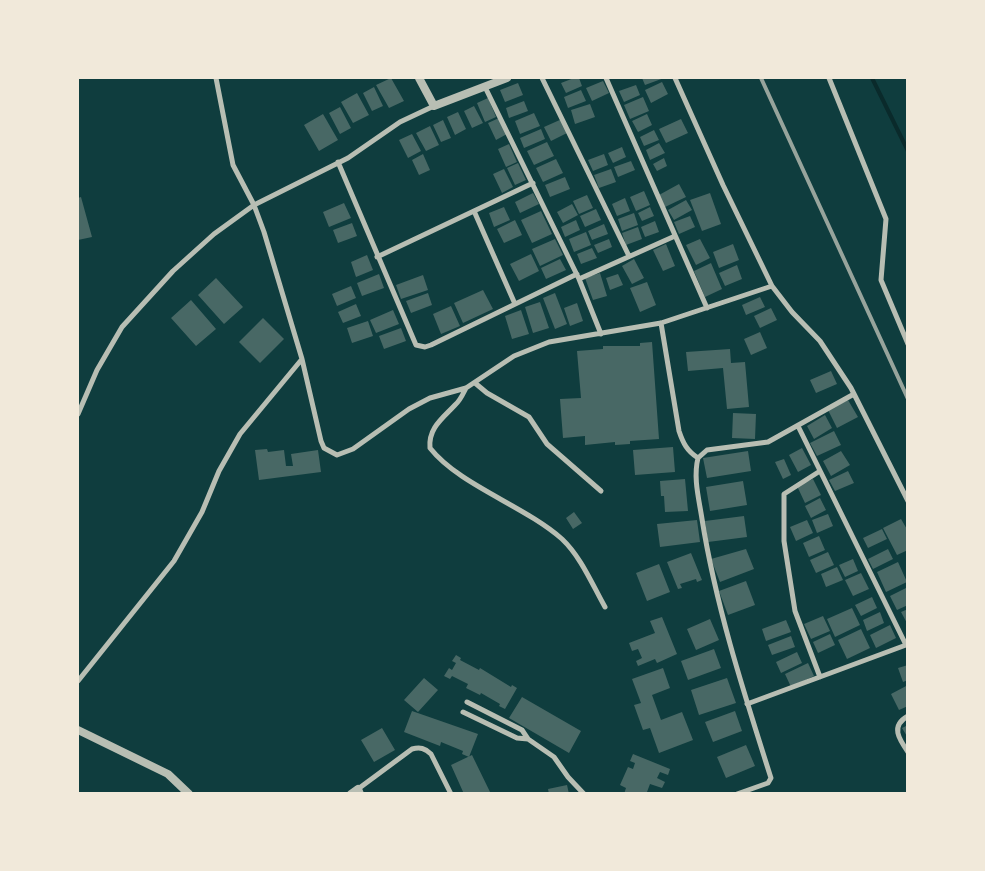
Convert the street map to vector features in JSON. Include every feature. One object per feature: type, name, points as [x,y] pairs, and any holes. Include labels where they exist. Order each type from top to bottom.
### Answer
[{"type":"street","points":[[216,78],[234,165],[254,205],[277,269],[302,359],[321,441],[324,448],[337,455],[353,449],[393,419],[430,398],[466,388],[514,356],[532,347],[549,342],[661,323],[772,286]]},
{"type":"street","points":[[419,78],[434,106]]},
{"type":"street","points":[[78,414],[97,370],[122,327],[173,271],[214,234],[254,205],[338,162],[400,122],[434,106],[507,78]]},
{"type":"street","points":[[542,78],[629,256]]},
{"type":"street","points":[[606,78],[708,308]]},
{"type":"street","points":[[675,78],[723,185],[772,286],[792,312],[820,342],[854,394],[908,501]]},
{"type":"street","points":[[829,78],[886,219],[881,280],[908,344]]},
{"type":"street","points":[[485,87],[578,276],[601,334]]},
{"type":"street","points":[[338,162],[412,342],[420,347],[431,345],[515,304],[675,236]]},
{"type":"street","points":[[377,257],[533,183]]},
{"type":"street","points":[[474,211],[515,304]]},
{"type":"street","points":[[661,323],[682,443],[690,453],[698,458]]},
{"type":"street","points":[[78,680],[174,561],[202,512],[219,471],[240,434],[302,359]]},
{"type":"street","points":[[475,382],[487,393],[529,417],[547,444],[601,491]]},
{"type":"street","points":[[466,388],[457,404],[433,430],[429,441],[430,448],[447,465],[544,525],[562,539],[574,552],[605,607]]},
{"type":"street","points":[[737,794],[768,783],[771,778],[748,704],[707,553],[697,486],[698,458],[707,450],[768,442],[854,394]]},
{"type":"street","points":[[748,704],[907,645],[798,426]]},
{"type":"street","points":[[820,471],[784,494],[783,517],[795,611],[820,677]]},
{"type":"street","points":[[467,702],[522,730],[528,739],[554,757],[568,777],[584,794]]},
{"type":"street","points":[[463,712],[517,738],[528,739]]},
{"type":"street","points":[[908,716],[901,720],[897,728],[898,736],[908,752]]},
{"type":"street","points":[[78,730],[168,774],[189,794]]},
{"type":"street","points":[[356,792],[412,749],[418,747],[431,754],[451,794]]},
{"type":"building","points":[[391,78],[404,101],[389,108],[376,85]]},
{"type":"building","points":[[579,78],[582,86],[566,93],[561,83]]},
{"type":"building","points":[[642,78],[664,78],[645,85]]},
{"type":"building","points":[[603,81],[609,93],[592,101],[586,88]]},
{"type":"building","points":[[662,82],[668,94],[651,103],[645,90]]},
{"type":"building","points":[[518,83],[523,95],[505,102],[500,90]]},
{"type":"building","points":[[636,85],[640,95],[624,102],[619,91]]},
{"type":"building","points":[[374,87],[383,106],[372,111],[363,93]]},
{"type":"building","points":[[581,90],[586,101],[568,108],[564,97]]},
{"type":"building","points":[[357,93],[369,115],[353,123],[341,102]]},
{"type":"building","points":[[643,97],[649,111],[630,119],[624,105]]},
{"type":"building","points":[[488,98],[496,117],[485,122],[477,103]]},
{"type":"building","points":[[524,101],[528,111],[509,118],[506,108]]},
{"type":"building","points":[[590,104],[595,117],[575,124],[571,110]]},
{"type":"building","points":[[474,106],[483,123],[472,128],[464,111]]},
{"type":"building","points":[[340,107],[351,128],[340,134],[329,113]]},
{"type":"building","points":[[458,112],[466,129],[455,135],[447,117]]},
{"type":"building","points":[[534,113],[540,126],[520,134],[515,121]]},
{"type":"building","points":[[323,114],[338,140],[319,151],[304,125]]},
{"type":"building","points":[[647,114],[652,125],[638,132],[632,121]]},
{"type":"building","points":[[499,118],[507,134],[496,140],[488,123]]},
{"type":"building","points":[[562,119],[569,132],[551,141],[544,127]]},
{"type":"building","points":[[681,119],[688,133],[666,143],[659,129]]},
{"type":"building","points":[[443,120],[451,138],[441,142],[433,125]]},
{"type":"building","points":[[430,126],[439,145],[426,151],[416,133]]},
{"type":"building","points":[[541,129],[545,139],[524,148],[520,138]]},
{"type":"building","points":[[654,130],[659,140],[644,146],[640,137]]},
{"type":"building","points":[[412,134],[421,151],[408,158],[399,140]]},
{"type":"building","points":[[547,142],[554,156],[534,165],[527,151]]},
{"type":"building","points":[[659,143],[665,153],[650,160],[646,150]]},
{"type":"building","points":[[509,144],[517,162],[506,167],[498,149]]},
{"type":"building","points":[[622,147],[626,157],[613,163],[608,153]]},
{"type":"building","points":[[423,154],[430,170],[419,175],[412,160]]},
{"type":"building","points":[[604,154],[608,165],[593,171],[588,160]]},
{"type":"building","points":[[664,158],[667,166],[657,171],[653,164]]},
{"type":"building","points":[[556,159],[563,173],[543,182],[536,168]]},
{"type":"building","points":[[631,161],[635,170],[618,177],[614,167]]},
{"type":"building","points":[[518,163],[526,180],[515,185],[507,168]]},
{"type":"building","points":[[504,169],[513,187],[502,193],[493,174]]},
{"type":"building","points":[[611,169],[616,182],[599,188],[594,175]]},
{"type":"building","points":[[565,177],[570,189],[550,197],[545,185]]},
{"type":"building","points":[[679,184],[686,197],[665,207],[659,195]]},
{"type":"building","points":[[644,191],[650,205],[636,211],[630,197]]},
{"type":"building","points":[[533,193],[539,204],[520,213],[515,202]]},
{"type":"building","points":[[710,193],[721,224],[702,231],[690,200]]},
{"type":"building","points":[[587,195],[593,208],[579,214],[573,201]]},
{"type":"building","points":[[81,197],[92,237],[78,240],[78,198]]},
{"type":"building","points":[[625,198],[630,211],[617,216],[612,204]]},
{"type":"building","points":[[686,200],[692,210],[674,220],[668,210]]},
{"type":"building","points":[[344,203],[351,218],[329,227],[323,212]]},
{"type":"building","points":[[572,204],[578,215],[563,223],[557,212]]},
{"type":"building","points":[[504,207],[510,220],[494,227],[489,213]]},
{"type":"building","points":[[650,207],[654,216],[642,221],[638,213]]},
{"type":"building","points":[[596,209],[601,220],[585,227],[580,216]]},
{"type":"building","points":[[541,211],[552,234],[532,243],[521,220]]},
{"type":"building","points":[[634,213],[638,225],[622,231],[618,219]]},
{"type":"building","points":[[690,216],[695,227],[679,234],[674,222]]},
{"type":"building","points":[[515,220],[522,235],[504,243],[497,229]]},
{"type":"building","points":[[576,220],[580,230],[565,237],[561,227]]},
{"type":"building","points":[[655,221],[659,232],[645,237],[641,227]]},
{"type":"building","points":[[352,223],[357,236],[338,243],[333,230]]},
{"type":"building","points":[[604,224],[608,234],[592,240],[588,231]]},
{"type":"building","points":[[638,227],[642,239],[626,245],[622,233]]},
{"type":"building","points":[[586,232],[591,245],[574,252],[569,239]]},
{"type":"building","points":[[555,239],[563,255],[540,266],[532,249]]},
{"type":"building","points":[[609,239],[612,247],[598,253],[594,245]]},
{"type":"building","points":[[700,239],[710,258],[696,265],[686,245]]},
{"type":"building","points":[[666,244],[675,266],[663,271],[653,250]]},
{"type":"building","points":[[733,244],[739,260],[719,268],[713,252]]},
{"type":"building","points":[[592,248],[597,258],[581,264],[577,254]]},
{"type":"building","points":[[531,254],[539,271],[519,281],[510,264]]},
{"type":"building","points":[[367,255],[373,270],[356,277],[351,262]]},
{"type":"building","points":[[560,259],[566,270],[546,279],[541,268]]},
{"type":"building","points":[[634,259],[644,278],[632,284],[622,266]]},
{"type":"building","points":[[711,263],[722,289],[705,297],[694,271]]},
{"type":"building","points":[[737,265],[742,279],[725,286],[719,273]]},
{"type":"building","points":[[600,273],[607,296],[593,300],[585,278]]},
{"type":"building","points":[[379,274],[384,288],[362,296],[357,283]]},
{"type":"building","points":[[618,274],[623,285],[610,290],[606,278]]},
{"type":"building","points":[[423,275],[428,290],[401,299],[396,285]]},
{"type":"building","points":[[216,278],[243,307],[224,324],[198,295]]},
{"type":"building","points":[[647,282],[656,305],[640,312],[630,288]]},
{"type":"building","points":[[351,286],[356,298],[337,306],[332,294]]},
{"type":"building","points":[[483,290],[493,309],[463,323],[454,303]]},
{"type":"building","points":[[428,293],[432,305],[411,313],[406,301]]},
{"type":"building","points":[[555,293],[567,324],[555,329],[543,298]]},
{"type":"building","points":[[760,297],[765,307],[746,315],[742,305]]},
{"type":"building","points":[[191,300],[216,329],[196,346],[171,318]]},
{"type":"building","points":[[540,302],[549,328],[533,333],[525,307]]},
{"type":"building","points":[[577,303],[583,321],[570,326],[564,308]]},
{"type":"building","points":[[356,304],[361,316],[343,323],[338,312]]},
{"type":"building","points":[[451,306],[460,326],[441,334],[433,314]]},
{"type":"building","points":[[771,308],[777,320],[760,328],[754,316]]},
{"type":"building","points":[[393,310],[399,324],[376,333],[370,320]]},
{"type":"building","points":[[521,310],[529,334],[512,339],[505,316]]},
{"type":"building","points":[[263,318],[284,339],[260,363],[239,342]]},
{"type":"building","points":[[368,321],[373,336],[352,343],[347,328]]},
{"type":"building","points":[[401,328],[406,341],[384,349],[379,336]]},
{"type":"building","points":[[760,332],[767,348],[751,355],[744,339]]},
{"type":"building","points":[[652,342],[659,439],[630,441],[630,444],[615,445],[615,442],[585,445],[585,436],[563,438],[560,399],[581,398],[577,351],[603,349],[603,346],[640,346],[640,343]]},
{"type":"building","points":[[730,349],[731,363],[745,362],[749,407],[727,409],[723,368],[688,371],[686,352]]},
{"type":"building","points":[[831,371],[837,384],[816,393],[810,380]]},
{"type":"building","points":[[848,400],[858,417],[837,428],[828,410]]},
{"type":"building","points":[[733,413],[756,414],[755,439],[732,438]]},
{"type":"building","points":[[825,415],[832,428],[814,439],[807,426]]},
{"type":"building","points":[[834,431],[841,445],[817,456],[810,443]]},
{"type":"building","points":[[673,447],[675,472],[635,475],[633,450]]},
{"type":"building","points":[[802,448],[811,465],[798,472],[789,455]]},
{"type":"building","points":[[267,449],[268,452],[284,450],[286,466],[293,466],[291,454],[318,450],[321,472],[259,480],[255,450]]},
{"type":"building","points":[[748,451],[751,471],[707,478],[703,458]]},
{"type":"building","points":[[841,451],[850,465],[831,476],[823,461]]},
{"type":"building","points":[[784,459],[791,475],[783,479],[775,462]]},
{"type":"building","points":[[848,471],[854,483],[835,491],[829,480]]},
{"type":"building","points":[[685,479],[688,511],[665,512],[664,496],[661,496],[660,481]]},
{"type":"building","points":[[813,479],[821,495],[805,503],[797,486]]},
{"type":"building","points":[[743,481],[747,505],[710,511],[706,487]]},
{"type":"building","points":[[820,498],[826,510],[811,518],[805,506]]},
{"type":"building","points":[[574,512],[582,523],[573,529],[566,518]]},
{"type":"building","points":[[828,514],[833,526],[817,533],[812,520]]},
{"type":"building","points":[[744,516],[747,537],[708,542],[705,521]]},
{"type":"building","points":[[901,519],[908,531],[908,550],[897,555],[883,528]]},
{"type":"building","points":[[697,520],[700,542],[660,547],[657,524]]},
{"type":"building","points":[[807,520],[813,533],[796,541],[790,527]]},
{"type":"building","points":[[882,529],[887,539],[868,548],[863,538]]},
{"type":"building","points":[[819,536],[825,550],[809,557],[803,543]]},
{"type":"building","points":[[746,549],[754,569],[720,582],[711,559]]},
{"type":"building","points":[[888,549],[893,559],[873,569],[868,559]]},
{"type":"building","points":[[828,552],[834,565],[816,573],[810,560]]},
{"type":"building","points":[[691,553],[702,580],[697,582],[696,579],[680,584],[682,588],[678,589],[667,562]]},
{"type":"building","points":[[853,559],[858,571],[845,577],[839,565]]},
{"type":"building","points":[[898,562],[907,582],[886,592],[877,572]]},
{"type":"building","points":[[659,564],[670,592],[647,601],[636,573]]},
{"type":"building","points":[[837,567],[843,580],[826,587],[821,574]]},
{"type":"building","points":[[861,573],[869,589],[853,596],[845,580]]},
{"type":"building","points":[[746,581],[755,605],[728,615],[719,591]]},
{"type":"building","points":[[908,587],[908,605],[897,610],[890,596]]},
{"type":"building","points":[[872,597],[877,608],[861,616],[855,605]]},
{"type":"building","points":[[852,608],[860,625],[835,637],[827,619]]},
{"type":"building","points":[[908,609],[908,625],[901,612]]},
{"type":"building","points":[[880,612],[884,623],[867,631],[863,620]]},
{"type":"building","points":[[823,616],[830,631],[811,639],[804,624]]},
{"type":"building","points":[[662,617],[677,654],[657,663],[655,659],[638,666],[636,661],[642,658],[638,649],[632,651],[629,643],[655,633],[650,621]]},
{"type":"building","points":[[710,619],[719,640],[696,650],[687,629]]},
{"type":"building","points":[[786,620],[791,632],[766,641],[762,629]]},
{"type":"building","points":[[890,625],[896,638],[876,648],[870,635]]},
{"type":"building","points":[[861,629],[870,648],[847,659],[838,640]]},
{"type":"building","points":[[830,634],[835,645],[818,653],[813,642]]},
{"type":"building","points":[[791,636],[795,647],[772,655],[768,645]]},
{"type":"building","points":[[714,649],[721,668],[688,680],[681,661]]},
{"type":"building","points":[[797,652],[802,663],[781,673],[776,662]]},
{"type":"building","points":[[456,655],[461,658],[460,660],[479,670],[480,668],[511,687],[512,685],[517,688],[505,709],[481,693],[480,695],[466,688],[468,684],[452,676],[450,679],[444,676],[449,668],[452,670],[456,663],[452,661]]},
{"type":"building","points":[[808,663],[814,676],[791,687],[785,674]]},
{"type":"building","points":[[908,665],[908,680],[903,682],[898,668]]},
{"type":"building","points":[[663,668],[670,688],[652,695],[661,720],[682,712],[693,740],[659,753],[650,728],[643,730],[634,705],[641,703],[632,679]]},
{"type":"building","points":[[424,678],[438,690],[418,712],[404,700]]},
{"type":"building","points":[[727,678],[736,703],[699,715],[691,690]]},
{"type":"building","points":[[908,685],[908,706],[899,710],[891,694]]},
{"type":"building","points":[[522,697],[581,731],[569,753],[509,718]]},
{"type":"building","points":[[412,711],[478,734],[469,757],[462,754],[463,751],[441,742],[440,746],[404,732]]},
{"type":"building","points":[[735,711],[742,731],[713,742],[705,722]]},
{"type":"building","points":[[908,725],[908,738],[902,728]]},
{"type":"building","points":[[382,728],[395,750],[374,762],[361,740]]},
{"type":"building","points":[[746,745],[755,766],[726,778],[717,757]]},
{"type":"building","points":[[633,754],[670,769],[668,775],[660,772],[657,778],[665,782],[662,788],[650,784],[647,792],[651,794],[624,794],[626,788],[620,785],[628,767],[633,769],[635,763],[630,761]]},
{"type":"building","points":[[472,755],[491,794],[464,794],[451,765]]},
{"type":"building","points":[[567,785],[569,794],[549,794],[548,789]]},
{"type":"waterway","points":[[872,78],[908,151]]},
{"type":"railway","points":[[761,78],[908,399]]}]
